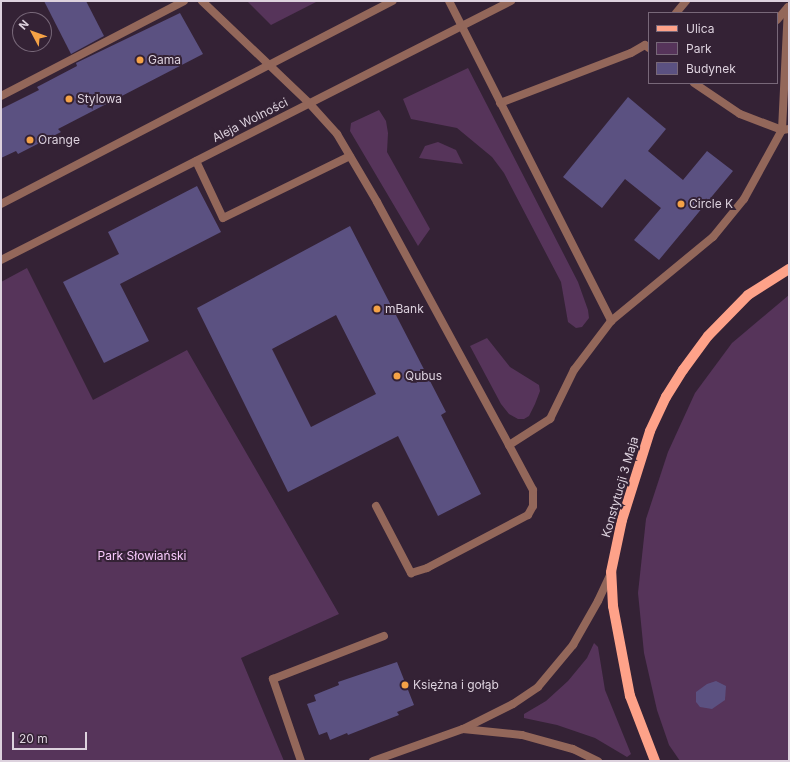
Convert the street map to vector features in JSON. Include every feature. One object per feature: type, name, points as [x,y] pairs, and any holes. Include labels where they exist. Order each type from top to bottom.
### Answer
[{"type":"main road","points":[[752,291],[789,260]]},
{"type":"main road","name":"Konstytucji 3 Maja","points":[[655,761],[630,696],[613,606],[611,572],[622,520],[638,464],[666,397],[708,336],[752,291],[789,269]]},
{"type":"street","points":[[1,96],[184,1]]},
{"type":"street","points":[[202,1],[267,66],[309,103],[337,134],[378,202],[533,490],[533,506],[528,515],[427,568],[411,573],[376,506]]},
{"type":"street","points":[[1,204],[393,1]]},
{"type":"street","points":[[449,1],[611,321]]},
{"type":"street","name":"Aleja Wolności","points":[[1,260],[511,1]]},
{"type":"street","points":[[677,12],[686,1]]},
{"type":"street","points":[[778,19],[788,6]]},
{"type":"street","points":[[509,445],[550,419],[574,370],[611,321],[713,237],[744,200],[785,130],[788,6]]},
{"type":"street","points":[[500,103],[631,53],[648,45]]},
{"type":"street","points":[[695,84],[740,114],[785,130]]},
{"type":"street","points":[[196,161],[223,218],[350,156]]},
{"type":"street","points":[[373,761],[463,729],[513,704],[538,687],[573,645],[598,601],[611,572]]},
{"type":"street","points":[[301,761],[273,679],[384,636]]},
{"type":"street","points":[[463,729],[522,735],[572,749],[598,761]]},
{"type":"green space","points":[[247,1],[318,1],[271,25]]},
{"type":"green space","points":[[468,68],[578,282],[588,310],[589,318],[582,327],[576,328],[568,322],[561,282],[504,173],[492,157],[457,128],[411,119],[403,99]]},
{"type":"green space","points":[[379,110],[386,121],[388,133],[387,152],[430,229],[418,246],[350,131],[351,123]]},
{"type":"green space","points":[[438,142],[456,150],[463,164],[419,158],[425,146]]},
{"type":"green space","name":"Park Słowiański","points":[[27,268],[93,400],[187,350],[339,614],[241,658],[284,761],[1,761],[1,282]]},
{"type":"green space","points":[[789,295],[789,761],[680,761],[669,745],[657,710],[644,653],[638,593],[646,519],[668,452],[695,393],[732,343]]},
{"type":"green space","points":[[487,338],[510,367],[539,385],[540,391],[535,404],[529,416],[524,419],[518,419],[509,414],[501,404],[470,346]]},
{"type":"green space","points":[[594,643],[598,647],[605,690],[631,754],[627,757],[595,738],[557,725],[524,718],[524,714],[546,701],[568,681],[587,658]]},
{"type":"building","points":[[44,1],[86,1],[104,36],[71,54],[52,17],[52,12],[50,12]]},
{"type":"building","points":[[180,13],[203,54],[58,129],[61,132],[18,154],[16,151],[1,158],[1,109],[39,90],[37,87],[77,66],[76,63]]},
{"type":"building","points":[[628,97],[666,129],[648,151],[683,180],[707,151],[733,171],[659,260],[634,240],[661,208],[625,179],[602,208],[563,177]]},
{"type":"building","points":[[197,186],[221,232],[120,284],[149,341],[104,363],[63,282],[119,254],[108,232]]},
{"type":"building","points":[[350,226],[446,412],[441,415],[481,494],[438,516],[398,436],[288,492],[197,308]],"holes":[[[336,315],[376,394],[311,427],[272,349]]]},
{"type":"building","points":[[397,662],[414,705],[397,712],[399,715],[348,735],[347,733],[330,740],[327,732],[319,735],[307,704],[316,701],[314,695],[339,685],[338,682]]},
{"type":"building","points":[[716,681],[726,686],[725,700],[712,709],[700,707],[696,702],[696,692],[707,684]]},
{"type":"place","name":"Gama","points":[[140,60]]},
{"type":"place","name":"Stylowa","points":[[69,99]]},
{"type":"place","name":"Orange","points":[[30,140]]},
{"type":"place","name":"Circle K","points":[[681,204]]},
{"type":"place","name":"mBank","points":[[377,309]]},
{"type":"place","name":"Qubus","points":[[397,376]]},
{"type":"place","name":"Księżna i gołąb","points":[[405,685]]}]
